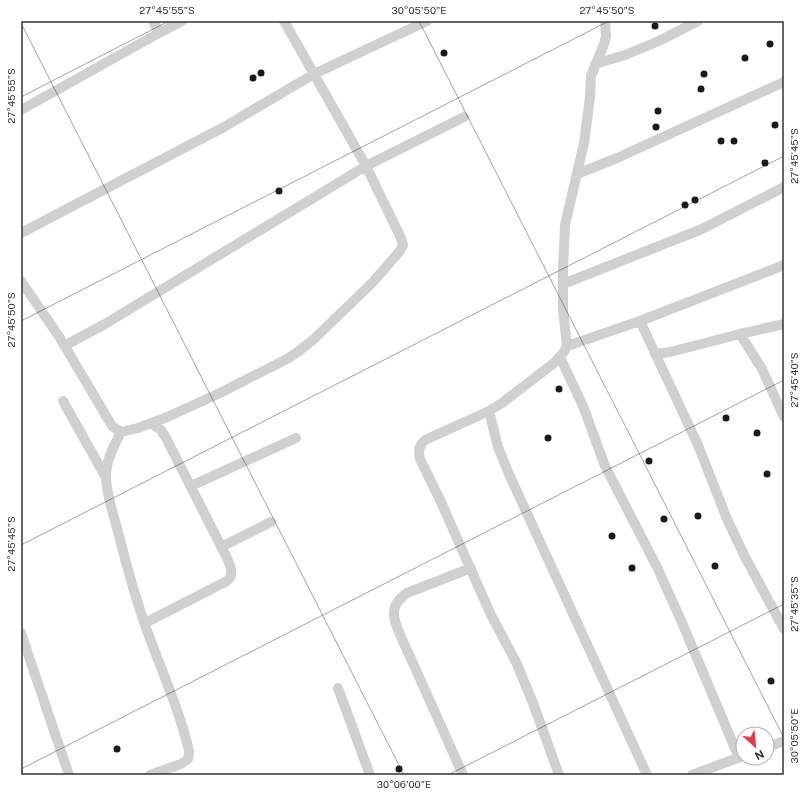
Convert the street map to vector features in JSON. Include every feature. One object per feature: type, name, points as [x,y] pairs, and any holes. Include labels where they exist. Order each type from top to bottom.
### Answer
[{"type":"street","points":[[152,21],[159,33]]},
{"type":"street","points":[[21,110],[182,21]]},
{"type":"street","points":[[21,280],[64,346],[112,426],[121,432],[151,423],[220,393],[287,359],[314,339],[373,282],[399,252],[402,245],[401,238],[366,166],[284,21]]},
{"type":"street","points":[[21,233],[224,127],[314,74],[427,21]]},
{"type":"street","points":[[568,346],[563,310],[563,251],[565,226],[584,143],[591,76],[606,36],[605,21]]},
{"type":"street","points":[[595,64],[625,55],[659,41],[698,21]]},
{"type":"street","points":[[578,174],[617,158],[784,82]]},
{"type":"street","points":[[64,346],[105,324],[366,166],[464,117]]},
{"type":"street","points":[[563,284],[702,229],[784,187]]},
{"type":"street","points":[[559,775],[533,703],[420,459],[419,448],[425,440],[489,411],[502,403],[560,357],[568,346],[640,321],[784,266]]},
{"type":"street","points":[[640,321],[698,445],[730,525],[784,629]]},
{"type":"street","points":[[655,354],[670,352],[784,324]]},
{"type":"street","points":[[740,334],[762,369],[784,417]]},
{"type":"street","points":[[560,357],[583,406],[605,466],[658,569],[735,743]]},
{"type":"street","points":[[63,401],[105,476],[126,563],[145,623],[173,700],[189,752],[188,759],[181,764],[150,775]]},
{"type":"street","points":[[489,411],[498,447],[508,472],[647,775]]},
{"type":"street","points":[[145,623],[227,582],[232,572],[221,547],[161,430],[151,423]]},
{"type":"street","points":[[105,476],[109,459],[121,432]]},
{"type":"street","points":[[190,486],[296,438]]},
{"type":"street","points":[[221,547],[271,522]]},
{"type":"street","points":[[463,775],[405,645],[394,619],[394,613],[395,605],[399,599],[407,594],[471,568]]},
{"type":"street","points":[[21,633],[69,775]]},
{"type":"street","points":[[338,688],[370,775]]},
{"type":"street","points":[[692,775],[735,759]]},
{"type":"building","points":[[655,22],[658,23],[658,29],[655,30],[652,29],[651,26],[652,23]]},
{"type":"building","points":[[770,40],[773,41],[773,47],[770,48],[767,47],[766,44],[767,41]]},
{"type":"building","points":[[444,49],[447,50],[447,56],[444,57],[441,56],[440,53],[441,50]]},
{"type":"building","points":[[745,54],[748,55],[748,61],[745,62],[742,61],[741,58],[742,55]]},
{"type":"building","points":[[261,69],[264,70],[264,76],[261,77],[258,76],[257,73],[258,70]]},
{"type":"building","points":[[704,70],[707,71],[707,77],[704,78],[701,77],[700,74],[701,71]]},
{"type":"building","points":[[253,74],[256,75],[256,81],[253,82],[250,81],[249,78],[250,75]]},
{"type":"building","points":[[701,85],[704,86],[704,92],[701,93],[698,92],[697,89],[698,86]]},
{"type":"building","points":[[658,107],[661,108],[661,114],[658,115],[655,114],[654,111],[655,108]]},
{"type":"building","points":[[775,121],[778,122],[778,128],[775,129],[772,128],[771,125],[772,122]]},
{"type":"building","points":[[656,123],[659,124],[659,130],[656,131],[653,130],[652,127],[653,124]]},
{"type":"building","points":[[721,137],[724,138],[724,144],[721,145],[718,144],[717,141],[718,138]]},
{"type":"building","points":[[734,137],[737,138],[737,144],[734,145],[731,144],[730,141],[731,138]]},
{"type":"building","points":[[765,159],[768,160],[768,166],[765,167],[762,166],[761,163],[762,160]]},
{"type":"building","points":[[279,187],[282,188],[282,194],[279,195],[276,194],[275,191],[276,188]]},
{"type":"building","points":[[695,196],[698,197],[698,203],[695,204],[692,203],[691,200],[692,197]]},
{"type":"building","points":[[685,201],[688,202],[688,208],[685,209],[682,208],[681,205],[682,202]]},
{"type":"building","points":[[559,385],[562,386],[562,392],[559,393],[556,392],[555,389],[556,386]]},
{"type":"building","points":[[726,414],[729,415],[729,421],[726,422],[723,421],[722,418],[723,415]]},
{"type":"building","points":[[757,429],[760,430],[760,436],[757,437],[754,436],[753,433],[754,430]]},
{"type":"building","points":[[548,434],[551,435],[551,441],[548,442],[545,441],[544,438],[545,435]]},
{"type":"building","points":[[649,457],[652,458],[652,464],[649,465],[646,464],[645,461],[646,458]]},
{"type":"building","points":[[767,470],[770,471],[770,477],[767,478],[764,477],[763,474],[764,471]]},
{"type":"building","points":[[698,512],[701,513],[701,519],[698,520],[695,519],[694,516],[695,513]]},
{"type":"building","points":[[664,515],[667,516],[667,522],[664,523],[661,522],[660,519],[661,516]]},
{"type":"building","points":[[612,532],[615,533],[615,539],[612,540],[609,539],[608,536],[609,533]]},
{"type":"building","points":[[715,562],[718,563],[718,569],[715,570],[712,569],[711,566],[712,563]]},
{"type":"building","points":[[632,564],[635,565],[635,571],[632,572],[629,571],[628,568],[629,565]]},
{"type":"building","points":[[771,677],[774,678],[774,684],[771,685],[768,684],[767,681],[768,678]]},
{"type":"building","points":[[117,745],[120,746],[120,752],[117,753],[114,752],[113,749],[114,746]]},
{"type":"building","points":[[399,765],[402,766],[402,772],[399,773],[396,772],[395,769],[396,766]]}]
